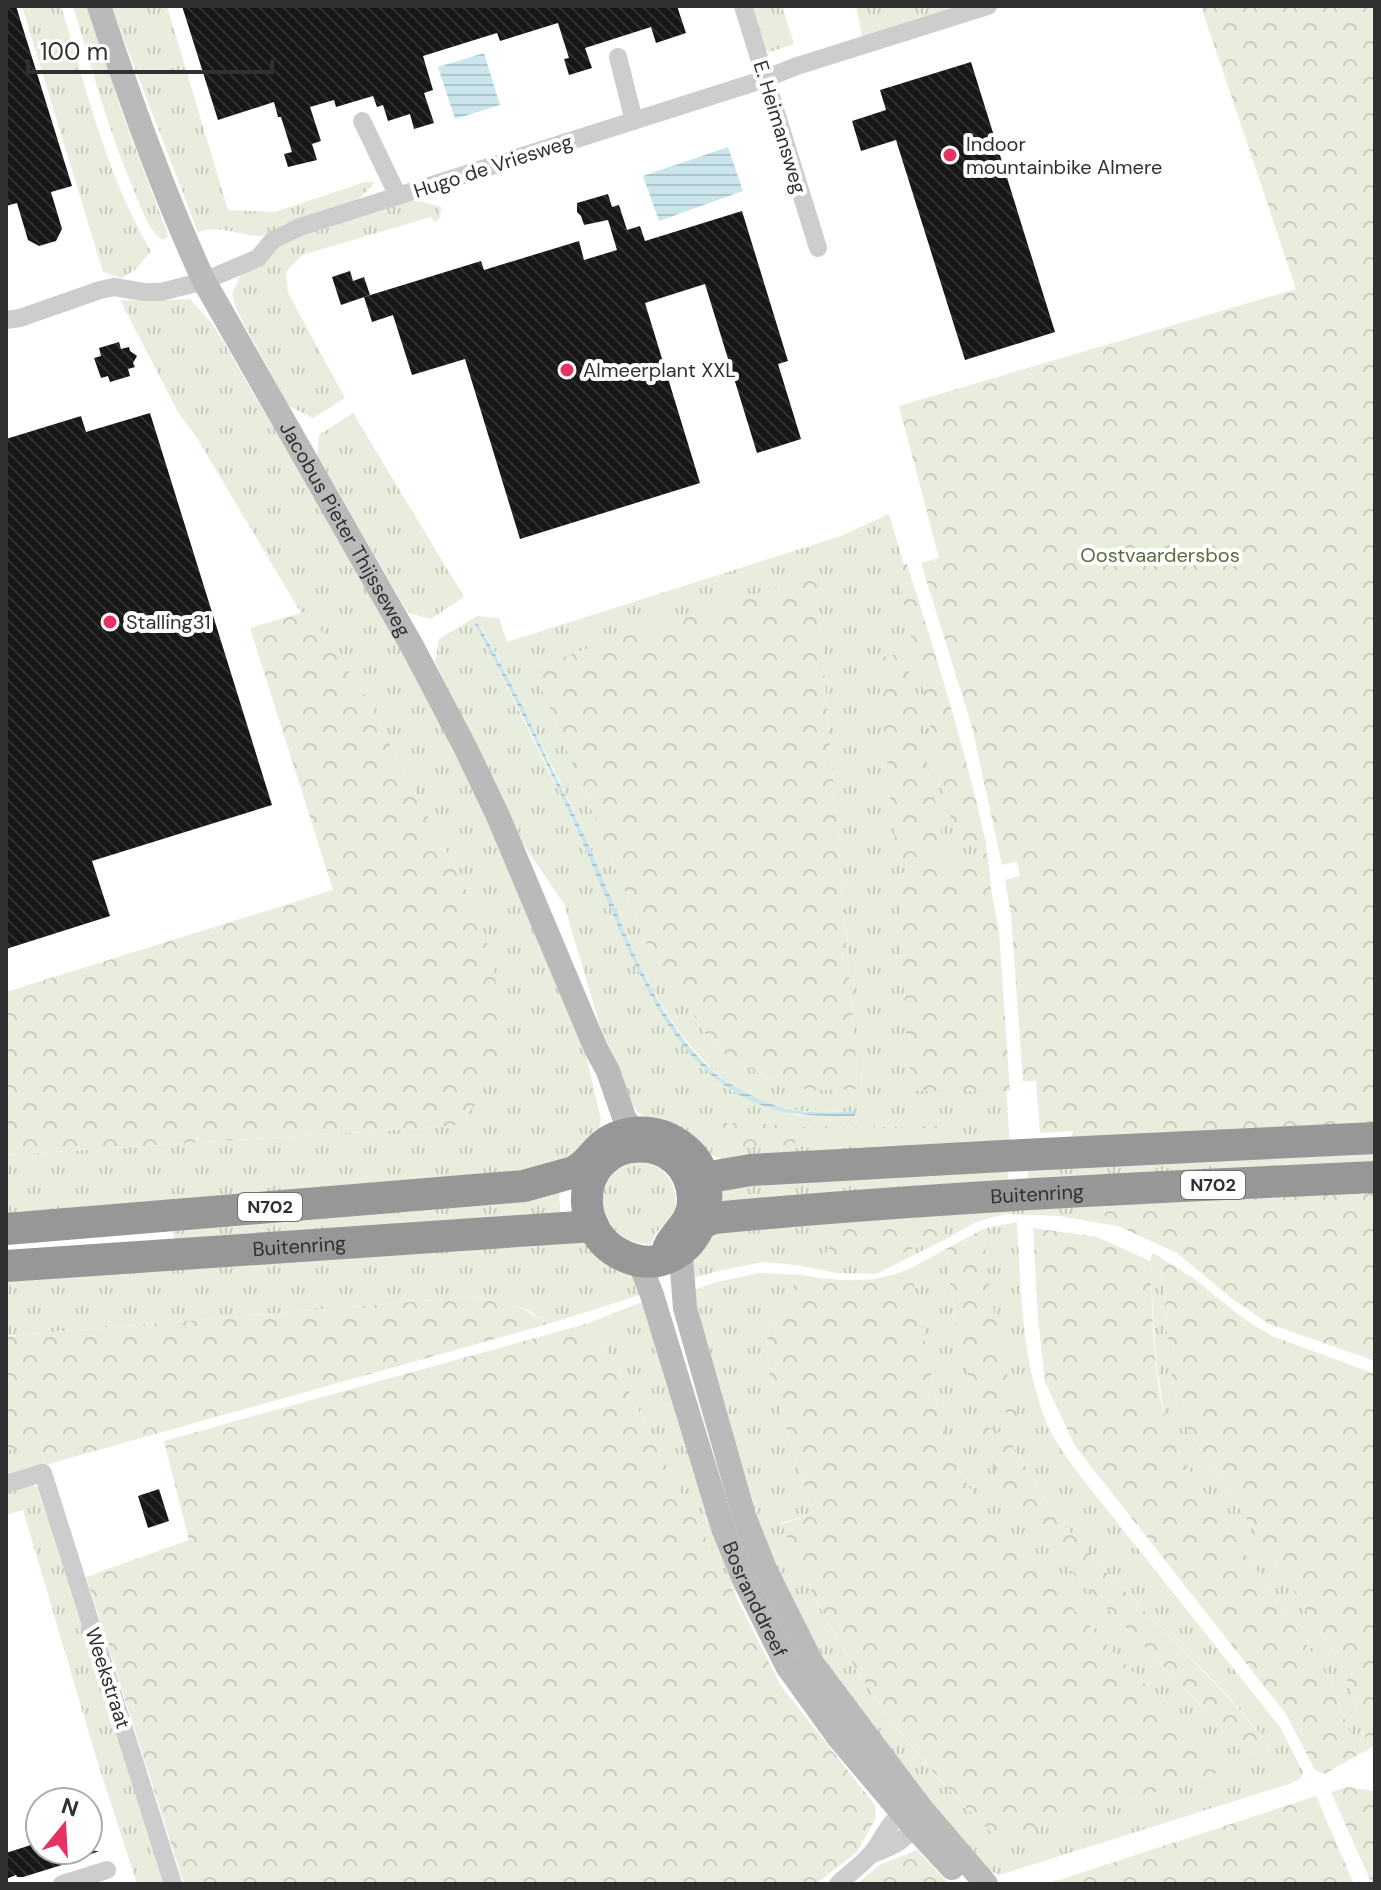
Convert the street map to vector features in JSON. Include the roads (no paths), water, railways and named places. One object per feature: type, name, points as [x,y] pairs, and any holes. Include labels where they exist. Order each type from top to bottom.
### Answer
[{"type":"highway","name":"N702","points":[[608,1154],[669,1138],[685,1149],[696,1171]]},
{"type":"highway","name":"Buitenring","points":[[696,1171],[705,1167],[751,1170],[1375,1138]]},
{"type":"highway","name":"Buitenring","points":[[6,1229],[574,1183],[608,1154]]},
{"type":"highway","points":[[608,1154],[587,1203],[597,1235],[620,1255],[673,1248],[706,1205],[696,1171]]},
{"type":"highway","points":[[673,1248],[669,1244],[685,1226],[692,1211],[696,1171]]},
{"type":"highway","name":"Buitenring","points":[[673,1248],[714,1218],[903,1201],[1375,1177]]},
{"type":"highway","name":"Buitenring","points":[[6,1266],[593,1226]]},
{"type":"main road","name":"Jacobus Pieter Thijsseweg","points":[[99,6],[145,138],[204,281],[404,632],[498,816],[608,1071],[625,1120],[631,1126],[608,1154]]},
{"type":"main road","name":"Bosranddreef","points":[[673,1248],[674,1288],[685,1308],[744,1516],[765,1569],[812,1663],[912,1816],[966,1884]]},
{"type":"main road","name":"Bosranddreef","points":[[673,1248],[723,1528],[744,1580],[787,1666],[838,1737],[912,1816],[986,1884]]},
{"type":"street","name":"E. Heimansweg","points":[[743,6],[818,248]]},
{"type":"street","name":"Hugo de Vriesweg","points":[[6,320],[114,287],[161,292],[204,281],[258,258],[273,240],[300,227],[988,6]]},
{"type":"street","points":[[618,57],[634,121]]},
{"type":"street","points":[[362,121],[398,196]]},
{"type":"street","name":"Weekstraat","points":[[6,1484],[43,1473],[173,1884]]},
{"type":"street","points":[[838,1884],[870,1856],[894,1820],[912,1816]]},
{"type":"street","points":[[62,1884],[107,1870]]},
{"type":"water","points":[[484,53],[500,105],[455,119],[438,67]]},
{"type":"water","points":[[728,147],[743,191],[659,221],[643,176]]},
{"type":"water","points":[[477,622],[515,691],[577,820],[645,975],[678,1032],[698,1057],[722,1079],[757,1098],[783,1108],[853,1111],[855,1116],[792,1113],[748,1100],[713,1077],[680,1042],[642,980],[554,780],[475,624]]},
{"type":"place","name":"Indoor mountainbike Almere","points":[[950,155]]},
{"type":"place","name":"Almeerplant XXL","points":[[567,370]]},
{"type":"place","name":"Stalling31","points":[[110,622]]},
{"type":"park label","name":"Oostvaardersbos","points":[[1160,555]]}]
